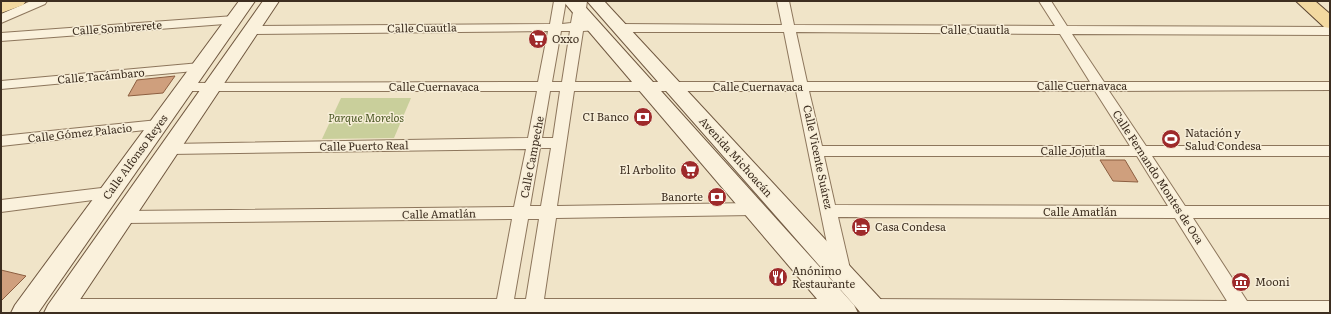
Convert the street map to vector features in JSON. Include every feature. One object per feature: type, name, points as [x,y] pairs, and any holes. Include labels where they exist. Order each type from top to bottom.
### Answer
[{"type":"main road","points":[[1,8],[17,1]]},
{"type":"main road","points":[[1305,1],[1330,23]]},
{"type":"street","points":[[1,19],[41,1]]},
{"type":"street","name":"Calle Alfonso Reyes","points":[[59,310],[124,217],[212,86],[242,25],[247,1]]},
{"type":"street","name":"Calle Alfonso Reyes","points":[[24,313],[200,67],[242,25],[271,1]]},
{"type":"street","name":"Calle Campeche","points":[[503,310],[557,27],[560,1]]},
{"type":"street","name":"Calle Vicente Suárez","points":[[783,1],[830,211],[847,310]]},
{"type":"street","name":"Calle Fernando Montes de Oca","points":[[1045,1],[1244,311]]},
{"type":"street","name":"Calle Cuautla","points":[[242,25],[557,27],[583,11]]},
{"type":"street","name":"Calle Campeche","points":[[533,310],[568,86],[583,11]]},
{"type":"street","name":"Avenida Michoacán","points":[[583,11],[620,28],[874,310]]},
{"type":"street","name":"Avenida Michoacán","points":[[583,11],[753,209],[847,310]]},
{"type":"street","name":"Calle Sombrerete","points":[[1,37],[242,25]]},
{"type":"street","name":"Calle Cuautla","points":[[620,28],[1330,31]]},
{"type":"street","name":"Calle Tacámbaro","points":[[1,85],[200,67]]},
{"type":"street","name":"Calle Cuernavaca","points":[[186,86],[1330,86]]},
{"type":"street","name":"Calle Gómez Palacio","points":[[1,141],[158,125]]},
{"type":"street","name":"Calle Puerto Real","points":[[170,149],[559,143]]},
{"type":"street","name":"Calle Jojutla","points":[[816,151],[1330,150]]},
{"type":"street","points":[[1,206],[110,193]]},
{"type":"street","name":"Calle Amatlán","points":[[124,217],[548,213],[753,209]]},
{"type":"street","name":"Calle Amatlán","points":[[830,211],[1330,212]]},
{"type":"street","points":[[59,310],[1244,311],[1330,309]]},
{"type":"green space","name":"Parque Morelos","points":[[341,98],[411,98],[394,138],[322,139]]},
{"type":"building","points":[[175,76],[163,93],[128,96],[137,80]]},
{"type":"building","points":[[1100,160],[1125,160],[1138,182],[1113,181]]},
{"type":"building","points":[[1,270],[26,276],[1,301]]},
{"type":"place","name":"Oxxo","points":[[538,39]]},
{"type":"place","name":"CI Banco","points":[[643,117]]},
{"type":"place","name":"Natación y Salud Condesa","points":[[1171,139]]},
{"type":"place","name":"El Arbolito","points":[[690,170]]},
{"type":"place","name":"Banorte","points":[[717,197]]},
{"type":"place","name":"Casa Condesa","points":[[861,227]]},
{"type":"place","name":"Anónimo Restaurante","points":[[778,277]]},
{"type":"place","name":"Mooni","points":[[1241,282]]}]
